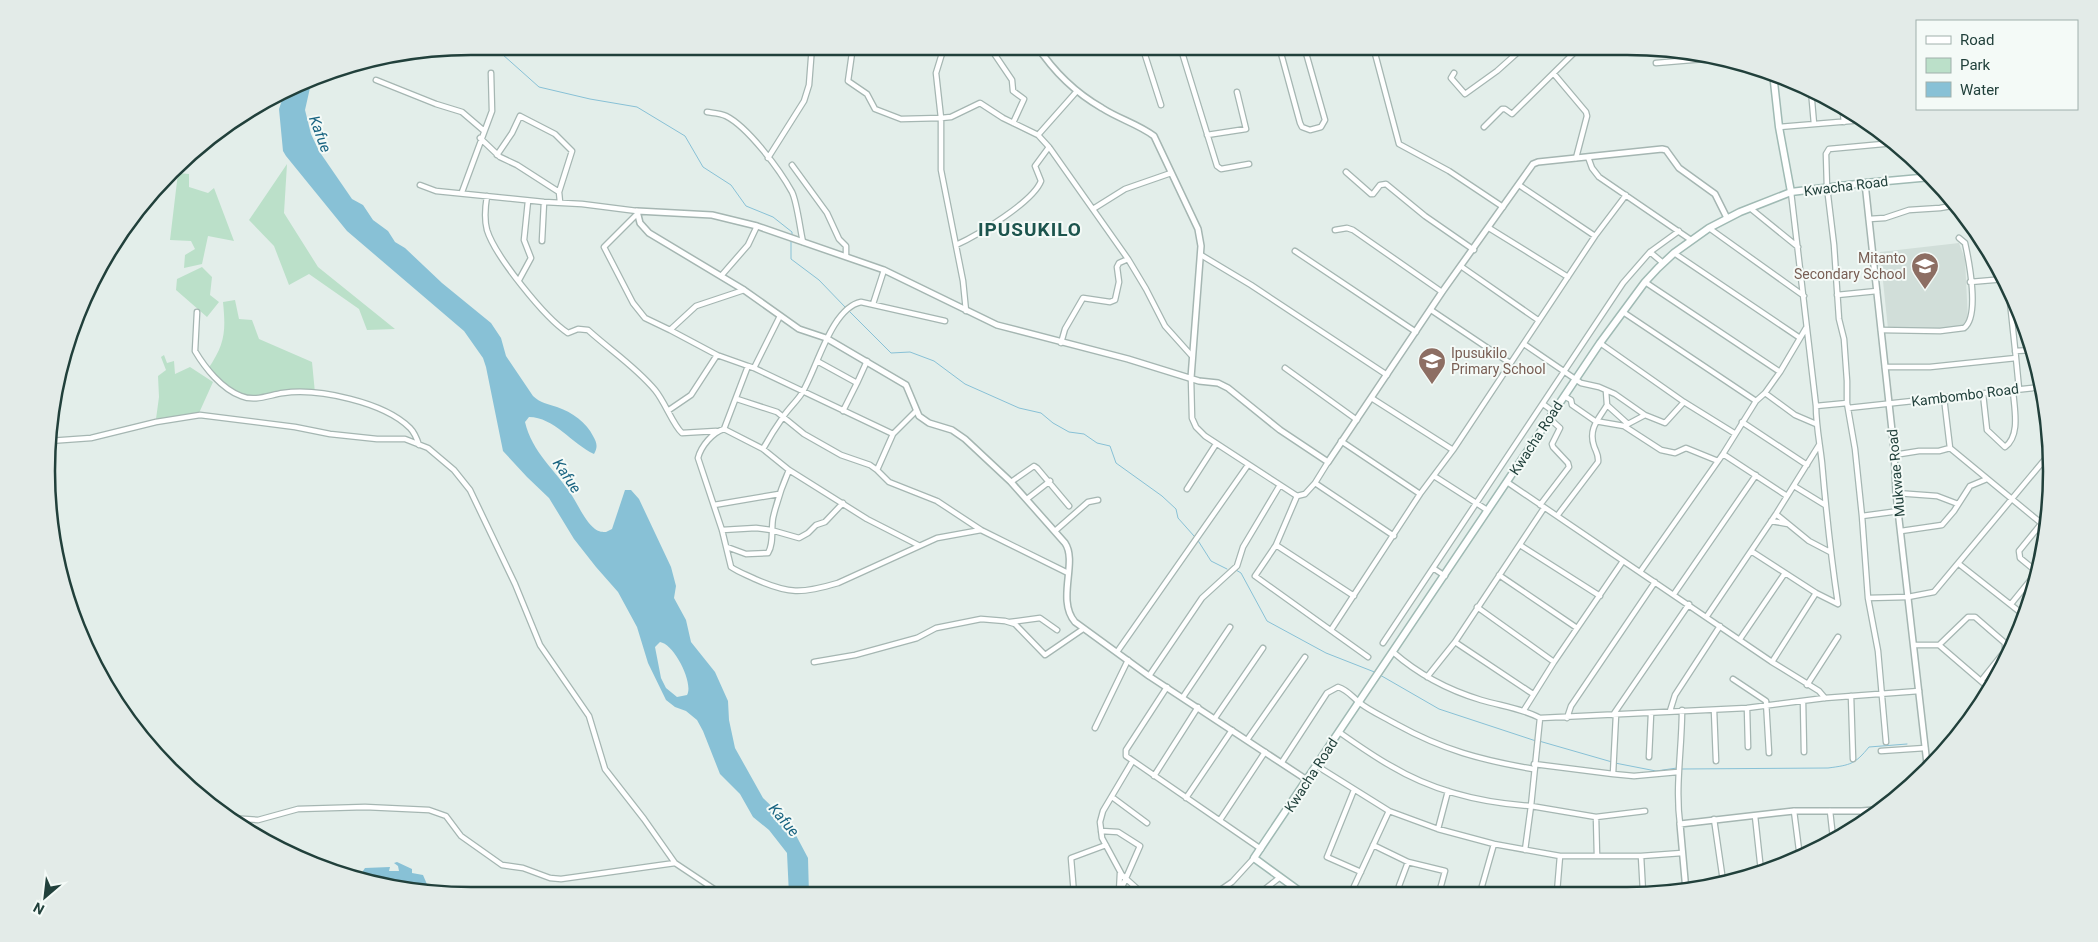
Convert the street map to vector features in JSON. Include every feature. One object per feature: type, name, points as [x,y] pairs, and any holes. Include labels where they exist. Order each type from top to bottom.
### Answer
[{"type":"main road","points":[[1774,82],[1779,127],[1791,192]]},
{"type":"main road","name":"Kwacha Road","points":[[1254,858],[1360,703],[1600,343],[1645,282],[1663,263],[1691,240],[1727,218],[1791,192],[1920,176]]},
{"type":"main road","points":[[1254,858],[1293,887]]},
{"type":"street","points":[[768,158],[804,101],[809,85],[811,55]]},
{"type":"street","points":[[852,55],[848,81],[867,94],[875,109],[901,119],[941,118],[952,117],[980,103],[1012,123],[1038,135],[1093,208],[1128,259],[1146,289],[1162,322],[1191,355]]},
{"type":"street","points":[[941,55],[936,73],[941,118],[941,170],[966,294],[966,311]]},
{"type":"street","points":[[995,55],[1013,82],[1013,91],[1024,99],[1012,123]]},
{"type":"street","points":[[1043,55],[1049,64],[1077,91],[1102,108],[1154,136],[1201,236],[1190,378],[1191,407],[1194,424],[1216,444],[1297,496],[1305,494],[1315,483],[1341,441],[1372,398],[1442,292],[1474,250],[1529,168],[1538,162],[1666,150],[1679,168],[1715,194],[1727,218]]},
{"type":"street","points":[[1145,55],[1162,105]]},
{"type":"street","points":[[1183,55],[1218,168],[1249,164]]},
{"type":"street","points":[[1281,55],[1300,123],[1302,127],[1310,130],[1321,127],[1325,120],[1307,55]]},
{"type":"street","points":[[1375,55],[1397,142],[1414,154],[1449,171],[1503,207]]},
{"type":"street","points":[[1454,73],[1451,78],[1465,94],[1497,71],[1515,55]]},
{"type":"street","points":[[1484,127],[1502,109],[1506,109],[1512,114],[1572,55]]},
{"type":"street","points":[[1656,63],[1689,60]]},
{"type":"street","points":[[462,192],[492,108],[491,73]]},
{"type":"street","points":[[1554,74],[1586,112],[1587,116],[1576,158]]},
{"type":"street","points":[[376,80],[436,104],[462,112],[483,130]]},
{"type":"street","points":[[1038,135],[1077,91]]},
{"type":"street","points":[[1207,135],[1246,129],[1237,92]]},
{"type":"street","points":[[1812,98],[1814,124]]},
{"type":"street","points":[[707,112],[721,114],[729,118],[750,135],[768,158],[792,192],[803,242]]},
{"type":"street","points":[[498,155],[520,116],[555,134],[572,151],[559,192],[560,202]]},
{"type":"street","points":[[1843,116],[1844,122]]},
{"type":"street","points":[[1779,127],[1852,121]]},
{"type":"street","points":[[480,138],[498,155],[559,192]]},
{"type":"street","points":[[1884,144],[1829,149],[1826,154],[1827,188],[1834,245],[1839,319],[1844,339],[1847,406],[1862,516],[1868,598],[1878,651],[1886,742]]},
{"type":"street","points":[[956,245],[983,231],[1032,194],[1042,181],[1035,166],[1049,148]]},
{"type":"street","points":[[1588,157],[1594,173],[1691,240]]},
{"type":"street","points":[[792,165],[827,213],[839,239],[846,246],[846,256]]},
{"type":"street","points":[[1346,172],[1370,194],[1373,194],[1380,185],[1386,184],[1424,216],[1474,250]]},
{"type":"street","points":[[1093,208],[1125,189],[1171,173]]},
{"type":"street","name":"Mukwae Road","points":[[1865,183],[1889,404],[1896,493],[1926,759]]},
{"type":"street","points":[[420,185],[436,190],[528,201],[560,202],[637,212],[712,215],[758,226],[884,270],[996,325],[1128,359],[1190,378],[1218,383],[1228,388],[1280,430],[1328,462]]},
{"type":"street","points":[[1518,185],[1595,236]]},
{"type":"street","points":[[1751,551],[1816,594],[1838,604],[1830,552],[1820,443],[1816,424],[1816,406],[1791,192]]},
{"type":"street","points":[[1331,630],[1420,494],[1453,450],[1524,344],[1538,320],[1595,236],[1626,195]]},
{"type":"street","points":[[487,196],[485,218],[492,242],[519,280],[565,331],[570,333],[582,329],[588,330],[645,379],[682,433],[724,429],[763,449],[789,470],[867,519],[918,545]]},
{"type":"street","points":[[519,280],[531,258],[524,240],[528,201]]},
{"type":"street","points":[[542,241],[544,202]]},
{"type":"street","points":[[1869,219],[1885,218],[1909,210],[1948,207]]},
{"type":"street","points":[[1750,208],[1798,247]]},
{"type":"street","points":[[637,212],[640,222],[649,233],[744,290],[799,329],[826,338],[906,385],[916,411],[925,421],[944,426],[958,434],[1011,482],[1068,547],[1068,612],[1075,622],[1149,676],[1183,696],[1307,780]]},
{"type":"street","points":[[637,212],[604,247],[633,303],[647,319],[717,355],[754,368],[843,412],[893,434]]},
{"type":"street","points":[[721,276],[748,245],[758,226]]},
{"type":"street","points":[[1335,230],[1346,228],[1353,230],[1442,292]]},
{"type":"street","points":[[1489,228],[1568,278]]},
{"type":"street","points":[[1709,228],[1804,296]]},
{"type":"street","points":[[1383,642],[1623,283],[1650,252],[1679,231]]},
{"type":"street","points":[[1881,330],[1940,331],[1964,328],[1970,322],[1970,282],[1965,243],[1959,238]]},
{"type":"street","points":[[1295,251],[1416,332]]},
{"type":"street","points":[[1650,252],[1663,263]]},
{"type":"street","points":[[1674,253],[1800,338]]},
{"type":"street","points":[[1201,255],[1251,285],[1387,375]]},
{"type":"street","points":[[1061,343],[1065,328],[1083,298],[1110,302],[1115,300],[1119,282],[1116,267],[1119,263],[1128,259]]},
{"type":"street","points":[[1462,267],[1538,320]]},
{"type":"street","points":[[874,304],[884,270]]},
{"type":"street","points":[[1970,282],[1996,280]]},
{"type":"street","points":[[1645,282],[1780,372]]},
{"type":"street","points":[[670,330],[696,306],[744,290]]},
{"type":"street","points":[[1837,295],[1877,292]]},
{"type":"street","points":[[763,449],[783,417],[802,392],[826,338],[835,324],[853,305],[861,302],[874,304],[945,321]]},
{"type":"street","points":[[1431,310],[1510,363]]},
{"type":"street","points":[[197,312],[195,351],[217,379],[234,393],[249,398],[283,393],[315,394],[382,409],[410,428],[419,445]]},
{"type":"street","points":[[1623,312],[1756,401]]},
{"type":"street","points":[[2011,312],[2019,388]]},
{"type":"street","points":[[754,368],[780,316]]},
{"type":"street","points":[[1640,572],[1723,454],[1734,433],[1756,401],[1780,372],[1807,327]]},
{"type":"street","points":[[1600,343],[1684,402],[1734,433]]},
{"type":"street","points":[[1524,344],[1576,380],[1624,399],[1644,415],[1665,423],[1684,402]]},
{"type":"street","points":[[2015,351],[2025,350]]},
{"type":"street","points":[[668,410],[691,395],[717,355]]},
{"type":"street","points":[[1885,367],[1930,367],[2016,358]]},
{"type":"street","points":[[817,361],[857,383]]},
{"type":"street","points":[[843,412],[867,361]]},
{"type":"street","points":[[724,429],[748,366]]},
{"type":"street","points":[[1285,368],[1357,420]]},
{"type":"street","name":"Kambombo Road","points":[[1816,406],[1889,404],[2034,387]]},
{"type":"street","points":[[1982,394],[1987,430],[2005,447],[2009,443],[2015,428],[2013,390]]},
{"type":"street","points":[[1606,391],[1608,405],[1625,425],[1661,450],[1675,453],[1686,448],[1718,461]]},
{"type":"street","points":[[1764,393],[1795,414],[1816,424]]},
{"type":"street","points":[[1564,396],[1571,400],[1572,405],[1595,421],[1625,425],[1644,415]]},
{"type":"street","points":[[1372,398],[1453,450]]},
{"type":"street","points":[[1944,398],[1950,448],[2039,521]]},
{"type":"street","points":[[737,399],[770,409],[804,434],[841,455],[863,462],[877,470],[889,482],[937,501],[980,530],[1068,573]]},
{"type":"street","points":[[1542,404],[1554,412]]},
{"type":"street","points":[[1557,516],[1598,462],[1592,436],[1595,421],[1608,405]]},
{"type":"street","points":[[877,470],[893,434],[916,411]]},
{"type":"street","points":[[56,440],[91,438],[156,422],[200,415],[294,427],[330,434],[377,439],[405,439],[428,448],[470,490],[515,584],[540,645],[589,716],[605,769],[675,863],[711,887]]},
{"type":"street","points":[[1427,677],[1455,642],[1520,545],[1542,506],[1569,467],[1568,463],[1553,447],[1560,428],[1549,418]]},
{"type":"street","points":[[1742,422],[1806,465]]},
{"type":"street","points":[[1526,430],[1537,437]]},
{"type":"street","points":[[716,431],[701,449],[698,458],[722,530],[729,562],[734,569],[776,588],[795,592],[823,588],[838,583],[918,545],[937,538],[980,530]]},
{"type":"street","points":[[1341,441],[1420,494]]},
{"type":"street","points":[[1707,616],[1776,514],[1820,443]]},
{"type":"street","points":[[1187,489],[1216,444]]},
{"type":"street","points":[[1894,455],[1919,451],[1939,451],[1950,448]]},
{"type":"street","points":[[1723,454],[1787,496]]},
{"type":"street","points":[[1868,598],[1908,597],[1934,592],[2043,462]]},
{"type":"street","points":[[1117,652],[1248,465]]},
{"type":"street","points":[[1011,482],[1034,466],[1050,481],[1069,506]]},
{"type":"street","points":[[727,547],[746,554],[766,554],[770,549],[771,530],[779,494],[789,470]]},
{"type":"street","points":[[1674,594],[1756,475]]},
{"type":"street","points":[[1434,476],[1487,510]]},
{"type":"street","points":[[1901,531],[1942,525],[1970,486],[1987,479]]},
{"type":"street","points":[[1027,499],[1050,481]]},
{"type":"street","points":[[1507,482],[1707,616],[1772,662],[1819,691],[1825,698]]},
{"type":"street","points":[[1315,483],[1394,536]]},
{"type":"street","points":[[1149,676],[1202,598],[1237,566],[1243,547],[1280,485]]},
{"type":"street","points":[[1794,486],[1825,505]]},
{"type":"street","points":[[1896,493],[1937,496],[1958,504]]},
{"type":"street","points":[[714,505],[779,494]]},
{"type":"street","points":[[1297,496],[1276,545],[1256,577],[1368,657]]},
{"type":"street","points":[[1055,531],[1088,502],[1098,500]]},
{"type":"street","points":[[722,530],[756,528],[771,530],[794,537],[803,537],[816,525],[825,522],[842,503]]},
{"type":"street","points":[[1862,516],[1899,511]]},
{"type":"street","points":[[1776,514],[1809,540],[1830,552]]},
{"type":"street","points":[[1771,521],[1789,524]]},
{"type":"street","points":[[2032,568],[2020,558],[2019,551],[2039,525]]},
{"type":"street","points":[[1276,545],[1354,596]]},
{"type":"street","points":[[1520,545],[1600,596]]},
{"type":"street","points":[[1524,710],[1623,560]]},
{"type":"street","points":[[1959,564],[2019,611]]},
{"type":"street","points":[[1432,568],[1444,576]]},
{"type":"street","points":[[1740,639],[1784,573]]},
{"type":"street","points":[[1499,575],[1577,628]]},
{"type":"street","points":[[1567,718],[1571,706],[1655,582]]},
{"type":"street","points":[[2011,604],[2028,584]]},
{"type":"street","points":[[1772,662],[1816,594]]},
{"type":"street","points":[[1613,774],[1614,715],[1689,604]]},
{"type":"street","points":[[1477,607],[1554,662]]},
{"type":"street","points":[[1939,645],[1968,617],[1975,617],[2005,644]]},
{"type":"street","points":[[814,662],[846,657],[882,648],[917,638],[936,628],[981,619],[1010,622],[1040,618],[1057,630]]},
{"type":"street","points":[[1010,622],[1045,655],[1084,629]]},
{"type":"street","points":[[1183,696],[1230,626]]},
{"type":"street","points":[[1670,711],[1675,695],[1720,626]]},
{"type":"street","points":[[1807,685],[1838,636]]},
{"type":"street","points":[[1455,642],[1533,694]]},
{"type":"street","points":[[1914,645],[1939,645],[1984,684]]},
{"type":"street","points":[[1215,718],[1263,648]]},
{"type":"street","points":[[1393,652],[1427,677],[1448,688],[1479,699],[1524,710],[1540,718],[1748,708],[1825,698],[1919,691]]},
{"type":"street","points":[[1248,740],[1305,657]]},
{"type":"street","points":[[1980,681],[1998,659]]},
{"type":"street","points":[[1095,728],[1128,660]]},
{"type":"street","points":[[1733,679],[1763,698],[1767,705],[1769,753]]},
{"type":"street","points":[[1167,687],[1126,750],[1126,756],[1132,762],[1261,849]]},
{"type":"street","points":[[1282,762],[1327,693],[1338,687],[1348,691],[1360,703],[1421,737],[1446,749],[1491,762],[1634,776],[1679,769]]},
{"type":"street","points":[[1851,696],[1853,759]]},
{"type":"street","points":[[1803,701],[1804,752]]},
{"type":"street","points":[[1154,776],[1198,707]]},
{"type":"street","points":[[1748,708],[1748,747]]},
{"type":"street","points":[[1682,710],[1682,742],[1677,792],[1685,882]]},
{"type":"street","points":[[1714,710],[1716,761]]},
{"type":"street","points":[[1649,757],[1651,714]]},
{"type":"street","points":[[1525,850],[1540,718]]},
{"type":"street","points":[[1186,798],[1232,730]]},
{"type":"street","points":[[1339,732],[1392,767],[1448,791],[1506,804],[1531,806],[1596,817],[1644,812]]},
{"type":"street","points":[[1881,751],[1925,748]]},
{"type":"street","points":[[1220,820],[1265,752]]},
{"type":"street","points":[[1132,762],[1100,819],[1100,831],[1120,871],[1135,887]]},
{"type":"street","points":[[1316,766],[1390,811],[1438,829],[1494,844],[1560,856],[1641,856],[1682,853]]},
{"type":"street","points":[[1354,790],[1327,854],[1330,860],[1361,872]]},
{"type":"street","points":[[1438,829],[1448,791]]},
{"type":"street","points":[[1112,797],[1147,823]]},
{"type":"street","points":[[243,819],[258,820],[290,810],[306,809],[365,807],[429,810],[446,816],[461,836],[502,865],[523,868],[556,879],[675,863]]},
{"type":"street","points":[[1354,887],[1390,811]]},
{"type":"street","points":[[1680,824],[1794,811],[1867,811]]},
{"type":"street","points":[[1794,811],[1799,849]]},
{"type":"street","points":[[1830,811],[1832,832]]},
{"type":"street","points":[[1755,816],[1761,865]]},
{"type":"street","points":[[1596,817],[1597,856]]},
{"type":"street","points":[[1714,819],[1721,876]]},
{"type":"street","points":[[1100,831],[1118,832],[1140,846],[1123,887]]},
{"type":"street","points":[[1482,887],[1494,844]]},
{"type":"street","points":[[1073,887],[1070,858],[1106,845]]},
{"type":"street","points":[[1373,845],[1408,862],[1445,871],[1441,887]]},
{"type":"street","points":[[1557,887],[1560,856]]},
{"type":"street","points":[[1641,856],[1643,886]]},
{"type":"street","points":[[1225,887],[1254,858]]},
{"type":"street","points":[[1399,887],[1408,862]]},
{"type":"street","points":[[1119,887],[1120,871]]},
{"type":"street","points":[[1268,887],[1279,878]]},
{"type":"shaded area","name":"Mitanto Secondary School","points":[[1959,243],[1965,259],[1968,321],[1958,328],[1888,329],[1880,252]]},
{"type":"green space","points":[[287,164],[284,213],[318,267],[395,329],[367,330],[359,309],[309,274],[289,285],[274,246],[249,220]]},
{"type":"green space","points":[[181,173],[189,174],[189,187],[208,193],[214,188],[234,241],[208,236],[202,264],[184,268],[185,255],[195,249],[191,241],[170,240],[178,176]]},
{"type":"green space","points":[[202,267],[212,277],[210,295],[219,302],[207,317],[176,290],[177,279]]},
{"type":"green space","points":[[235,300],[239,319],[252,320],[259,339],[312,362],[315,393],[283,393],[249,399],[228,389],[208,369],[218,352],[223,337],[223,302]]},
{"type":"green space","points":[[164,355],[167,363],[174,361],[175,374],[190,367],[213,382],[199,413],[156,419],[159,397],[158,376],[166,370],[161,357]]},
{"type":"water","name":"Kafue","points":[[310,88],[305,110],[311,134],[319,151],[352,199],[363,205],[373,220],[388,231],[395,242],[405,248],[442,283],[491,323],[501,338],[506,356],[533,396],[541,402],[563,409],[573,415],[583,422],[590,431],[596,445],[594,454],[547,421],[529,417],[525,422],[528,433],[538,452],[571,494],[591,525],[601,532],[612,529],[625,490],[631,490],[639,499],[671,567],[676,586],[674,598],[686,620],[691,642],[715,672],[728,701],[729,720],[735,748],[763,798],[790,824],[808,858],[809,887],[789,887],[787,853],[769,830],[753,817],[740,794],[720,774],[697,720],[686,711],[675,707],[666,700],[648,663],[637,627],[618,592],[574,539],[549,498],[503,451],[483,358],[464,331],[347,231],[283,151],[279,109],[282,101]],"holes":[[[660,642],[671,649],[677,656],[685,673],[688,682],[687,695],[677,697],[666,688],[661,678],[655,647]]]},
{"type":"water","points":[[397,862],[412,869],[412,873],[423,875],[427,884],[362,873],[365,868],[390,867],[389,871],[399,871],[398,866],[394,863]]},
{"type":"waterway","points":[[503,55],[539,87],[590,99],[637,107],[685,136],[703,167],[731,185],[746,206],[773,217],[792,232],[792,235]]},
{"type":"waterway","points":[[791,241],[791,259],[819,280],[846,308]]},
{"type":"waterway","points":[[849,311],[891,353],[910,352],[934,361],[965,384],[1019,408],[1041,413],[1053,423],[1069,432],[1084,434],[1097,443],[1110,446],[1116,463],[1162,496],[1176,509],[1178,518],[1194,536]]},
{"type":"waterway","points":[[1197,539],[1211,561],[1227,569]]},
{"type":"waterway","points":[[1236,570],[1241,573],[1267,621],[1326,653],[1377,673]]},
{"type":"waterway","points":[[1380,675],[1439,709],[1536,741]]},
{"type":"waterway","points":[[1539,741],[1612,762]]},
{"type":"waterway","points":[[1681,769],[1828,768],[1852,763],[1869,747],[1907,744]]},
{"type":"waterway","points":[[1615,763],[1656,771],[1677,768]]},
{"type":"place","name":"Mitanto Secondary School","points":[[1925,290]]},
{"type":"place","name":"Ipusukilo Primary School","points":[[1432,385]]},
{"type":"district","name":"IPUSUKILO","points":[[1030,229]]}]
